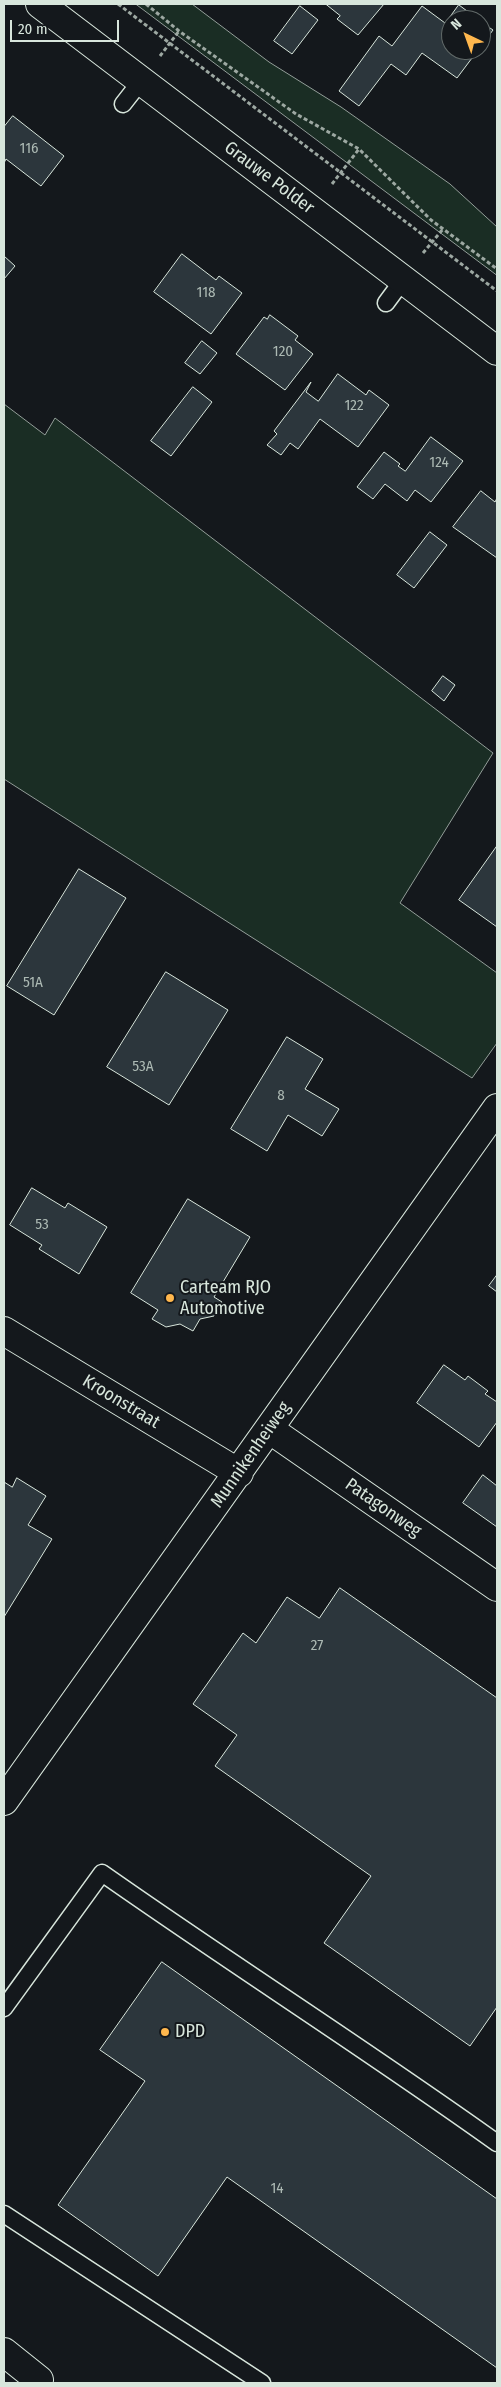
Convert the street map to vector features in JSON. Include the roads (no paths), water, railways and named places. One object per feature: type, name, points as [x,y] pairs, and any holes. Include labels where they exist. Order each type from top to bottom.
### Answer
[{"type":"street","name":"Grauwe Polder","points":[[40,4],[497,351]]},
{"type":"street","name":"Munnikenheiweg","points":[[4,1801],[497,1108]]},
{"type":"street","name":"Kroonstraat","points":[[4,1331],[239,1473]]},
{"type":"street","name":"Patagonweg","points":[[270,1429],[497,1587]]},
{"type":"street","points":[[4,2352],[40,2382]]},
{"type":"lane","points":[[123,104],[141,80]]},
{"type":"lane","points":[[386,303],[403,280]]},
{"type":"lane","points":[[4,2008],[102,1874],[212,1950],[435,2098],[497,2142]]},
{"type":"lane","points":[[4,2214],[262,2383]]},
{"type":"place","name":"Carteam RJO Automotive","points":[[170,1298]]},
{"type":"place","name":"DPD","points":[[165,2032]]}]
